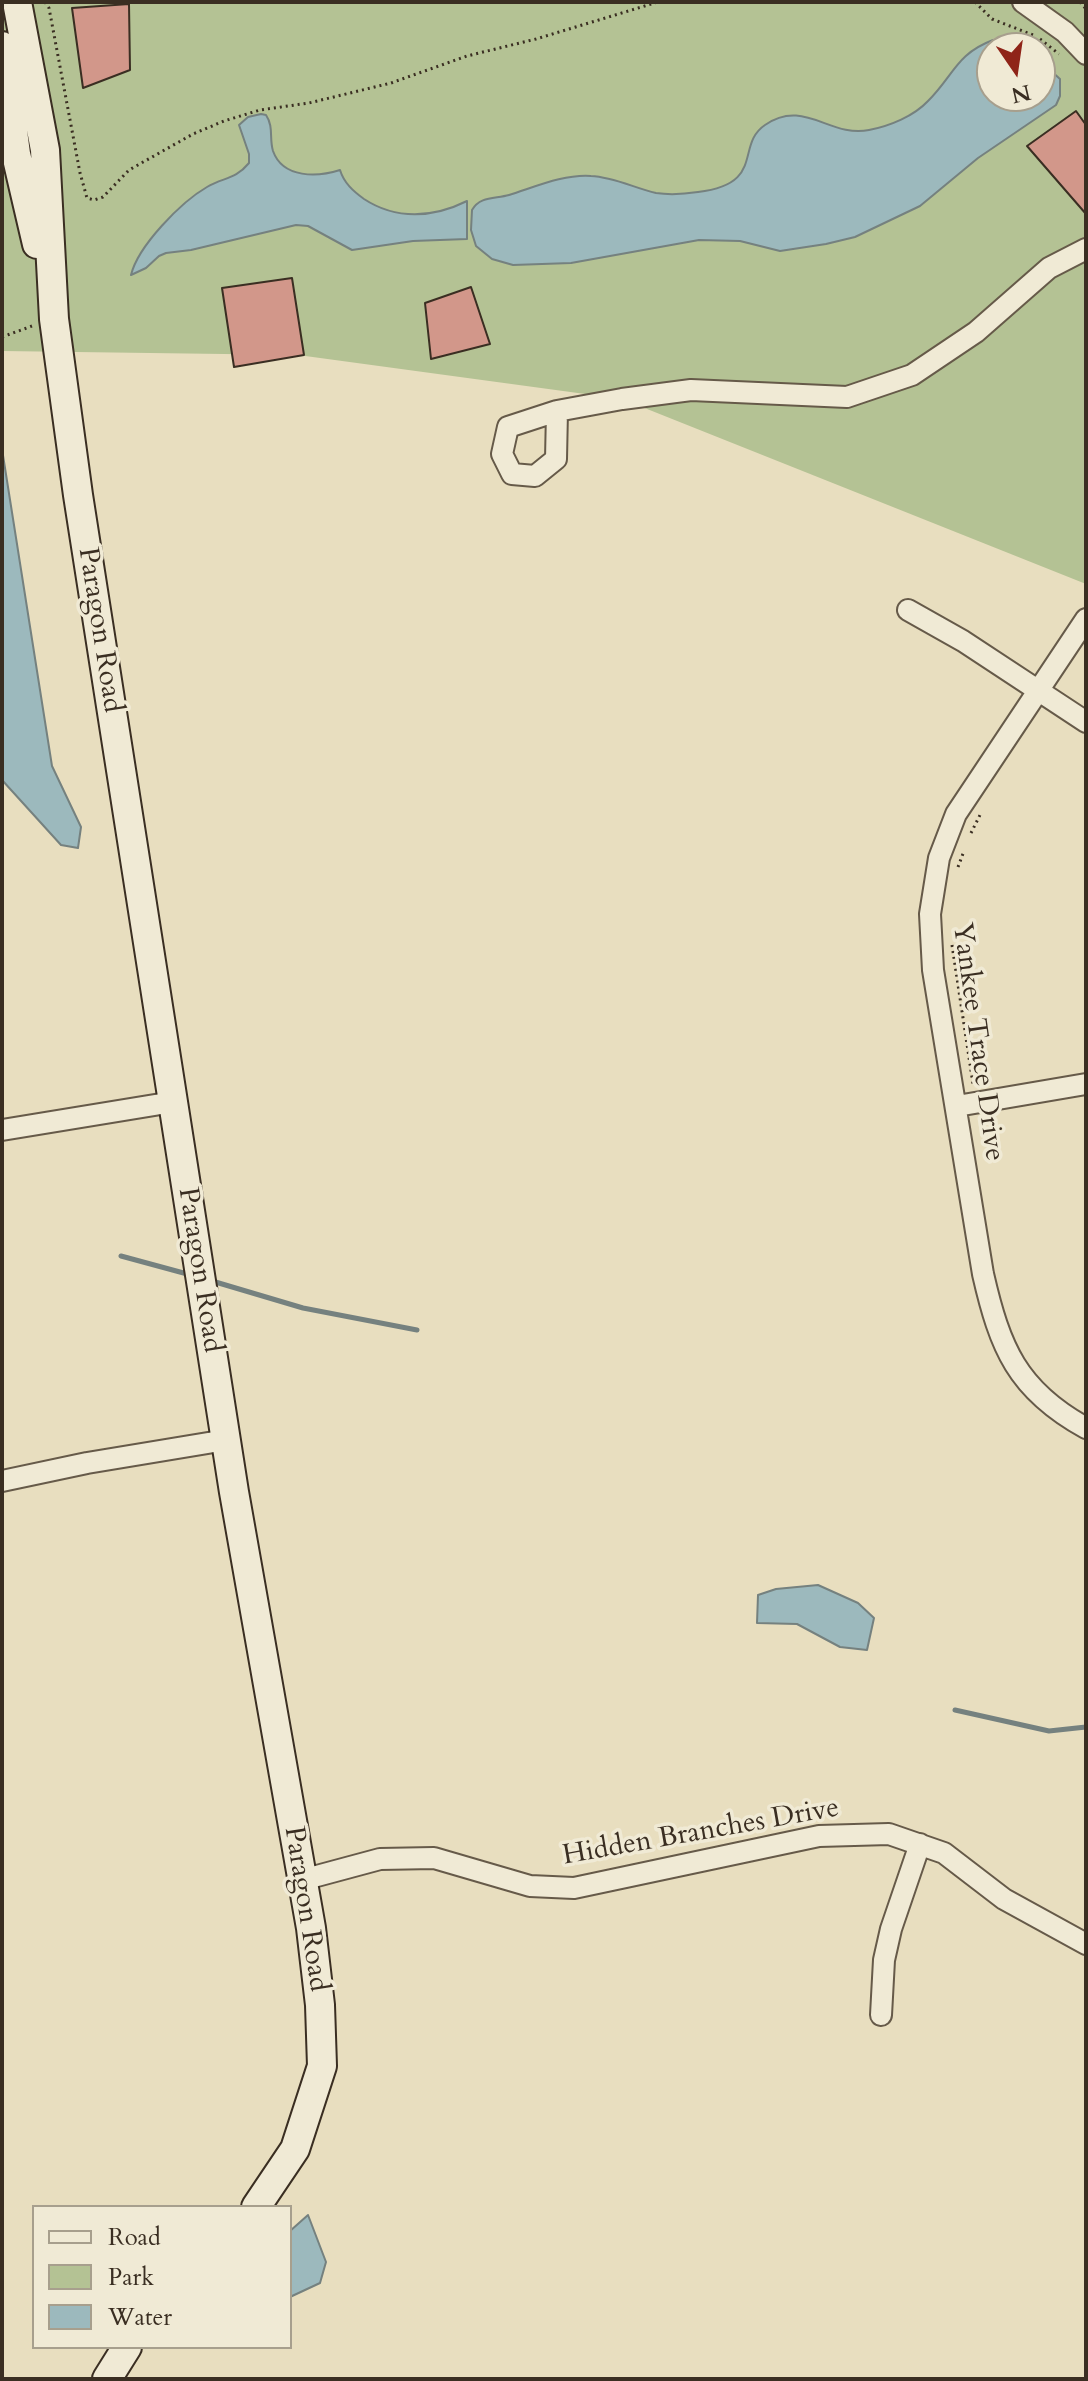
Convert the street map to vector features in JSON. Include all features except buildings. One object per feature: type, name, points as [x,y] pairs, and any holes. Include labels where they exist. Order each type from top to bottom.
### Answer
[{"type":"street","name":"Paragon Road","points":[[17,2],[45,150],[54,319],[80,511],[226,1440],[302,1880],[320,2005],[322,2066],[295,2149],[257,2205]]},
{"type":"street","points":[[1023,2],[1065,32],[1086,54]]},
{"type":"street","name":"Paragon Road","points":[[2,46],[16,154],[54,319]]},
{"type":"street","points":[[557,411],[691,390],[847,397],[912,375],[976,332],[1049,268],[1086,249]]},
{"type":"street","points":[[908,610],[963,641],[1086,722]]},
{"type":"street","name":"Yankee Trace Drive","points":[[1086,619],[956,814],[939,858],[930,914],[933,970],[966,1104],[983,1274],[999,1336],[1030,1386],[1063,1415],[1086,1428]]},
{"type":"street","points":[[966,1104],[1086,1084]]},
{"type":"street","points":[[2,1130],[173,1102]]},
{"type":"street","points":[[2,1481],[87,1463],[226,1440]]},
{"type":"street","name":"Hidden Branches Drive","points":[[302,1880],[380,1859],[434,1858],[530,1886],[574,1888],[819,1836],[889,1834],[944,1853],[1004,1899],[1086,1944]]},
{"type":"street","points":[[881,2015],[884,1960],[891,1929],[920,1844]]},
{"type":"street","points":[[107,2379],[126,2349]]},
{"type":"path","points":[[45,2],[49,8],[62,69],[81,178],[87,198],[91,200],[103,197],[123,174],[137,165],[224,121],[260,110],[322,100],[391,83],[467,56],[536,39],[658,2]]},
{"type":"path","points":[[975,2],[992,19],[1027,31],[1068,60],[1086,54]]},
{"type":"path","points":[[1080,2],[1086,9]]},
{"type":"path","points":[[2,337],[54,319]]},
{"type":"path","points":[[968,838],[985,806]]},
{"type":"path","points":[[956,873],[964,849]]},
{"type":"path","points":[[952,942],[966,1104]]},
{"type":"green space","points":[[2,2],[1086,2],[1086,584],[622,399],[298,355],[2,351]]},
{"type":"water","points":[[976,49],[976,112],[1046,112],[978,158],[920,206],[855,237],[780,251],[740,241],[699,240],[571,263],[513,265],[492,259],[476,246],[471,230],[472,210],[479,202],[581,176],[608,178],[656,193],[677,194],[719,188],[741,173],[756,133],[765,125],[792,116],[855,131],[893,123],[922,106]]},
{"type":"water","points":[[1056,75],[1060,79],[1060,96],[1056,105]]},
{"type":"water","points":[[266,115],[271,128],[273,151],[285,167],[302,174],[340,170],[349,186],[364,199],[389,211],[428,213],[467,201],[467,239],[413,241],[352,250],[308,226],[296,225],[166,253],[131,275],[142,251],[173,214],[197,194],[234,175],[249,163],[239,125],[248,117]]},
{"type":"water","points":[[2,449],[52,766],[81,827],[78,848],[61,845],[2,780]]},
{"type":"water","points":[[818,1585],[858,1603],[874,1618],[867,1650],[840,1647],[797,1624],[757,1623],[758,1595],[776,1589]]},
{"type":"water","points":[[308,2215],[326,2262],[320,2283],[292,2296],[292,2229]]},
{"type":"waterway","points":[[121,1256],[191,1275]]},
{"type":"waterway","points":[[212,1281],[303,1308],[417,1330]]},
{"type":"waterway","points":[[955,1710],[1049,1731],[1086,1727]]}]
